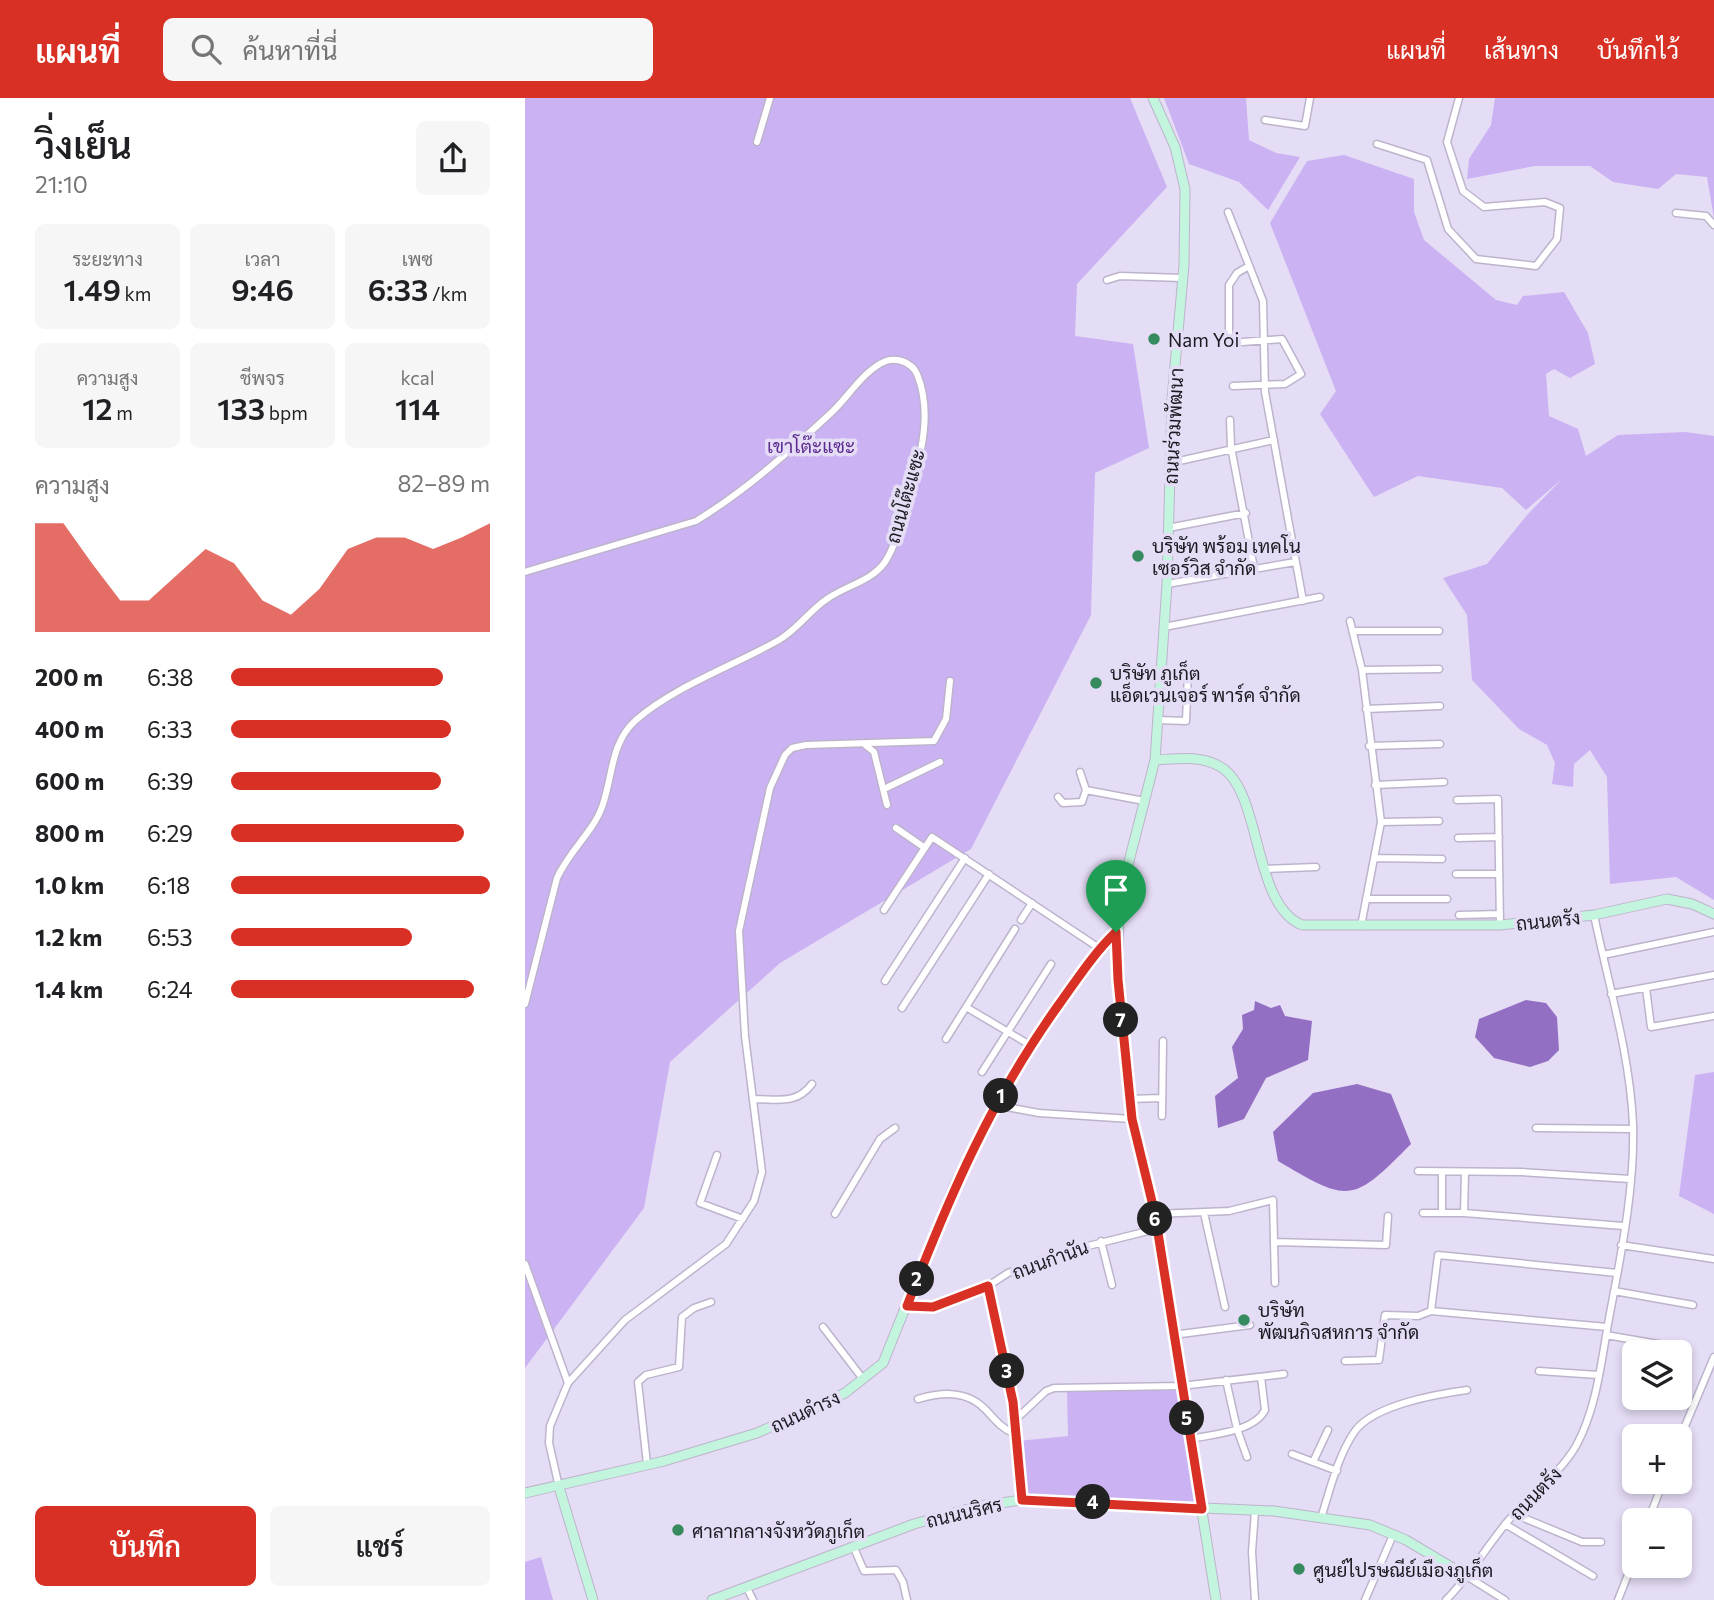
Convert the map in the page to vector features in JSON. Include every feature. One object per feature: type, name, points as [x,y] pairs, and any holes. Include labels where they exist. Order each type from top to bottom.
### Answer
[{"type":"street","points":[[757,142],[770,98]]},
{"type":"street","name":"ถนนร่วมพัฒนา","points":[[1153,98],[1175,147],[1185,189],[1183,278],[1172,399],[1167,584],[1155,760]]},
{"type":"street","points":[[1265,120],[1305,126],[1310,98]]},
{"type":"street","points":[[1377,144],[1427,160],[1448,229],[1476,259],[1536,266],[1557,239],[1560,208],[1545,202],[1484,207],[1463,191],[1447,142],[1459,98]]},
{"type":"street","points":[[1228,212],[1263,301],[1266,386],[1294,562],[1303,601]]},
{"type":"street","points":[[1676,213],[1706,216],[1714,225]]},
{"type":"street","points":[[1233,386],[1285,384],[1301,374],[1282,339],[1229,343],[1229,285],[1231,279],[1249,265]]},
{"type":"street","points":[[1107,280],[1120,276],[1183,278]]},
{"type":"street","name":"ถนนโต๊ะแซะ","points":[[525,572],[696,520],[717,508],[774,462],[833,411],[876,368],[895,360],[909,363],[915,369],[925,394],[924,428],[916,472],[885,561],[873,573],[827,599],[782,638],[714,672],[636,719],[627,729],[615,751],[597,819],[566,859],[557,878],[525,1004]]},
{"type":"street","points":[[1230,420],[1231,447],[1246,513],[1254,568]]},
{"type":"street","points":[[1171,463],[1231,447],[1274,440]]},
{"type":"street","points":[[1168,528],[1246,513]]},
{"type":"street","points":[[1167,584],[1294,562]]},
{"type":"street","points":[[1164,627],[1320,597]]},
{"type":"street","points":[[1350,621],[1362,670],[1369,746],[1381,822],[1361,927]]},
{"type":"street","points":[[1353,631],[1439,631]]},
{"type":"street","points":[[1362,670],[1439,668]]},
{"type":"street","points":[[1157,720],[1186,721],[1188,673],[1160,672]]},
{"type":"street","points":[[593,1600],[559,1487],[549,1443],[550,1426],[568,1383],[625,1320],[726,1244],[754,1201],[762,1172],[745,1036],[739,931],[770,788],[785,755],[792,748],[934,741],[946,719],[950,681]]},
{"type":"street","points":[[1366,709],[1440,706]]},
{"type":"street","points":[[864,744],[874,752],[887,805]]},
{"type":"street","points":[[1369,746],[1440,744]]},
{"type":"street","points":[[1155,760],[1119,900],[1116,932],[1118,980],[1132,1119],[1155,1214],[1216,1600]]},
{"type":"street","name":"ถนนตรัง","points":[[1155,760],[1206,761],[1229,773],[1244,804],[1280,908],[1294,922],[1313,927],[1500,925],[1594,915],[1611,994],[1633,1129],[1630,1179],[1617,1273],[1590,1413],[1574,1449],[1505,1524],[1468,1577],[1446,1600]]},
{"type":"street","points":[[884,789],[940,762]]},
{"type":"street","points":[[1058,797],[1063,803],[1082,802],[1086,790],[1080,772]]},
{"type":"street","points":[[1375,785],[1444,782]]},
{"type":"street","points":[[1086,790],[1144,801]]},
{"type":"street","points":[[1457,800],[1498,799],[1500,925]]},
{"type":"street","points":[[1381,822],[1439,821]]},
{"type":"street","points":[[896,828],[925,848]]},
{"type":"street","points":[[884,910],[932,837],[1099,948]]},
{"type":"street","points":[[1458,838],[1499,837]]},
{"type":"street","points":[[885,981],[965,858]]},
{"type":"street","points":[[1374,858],[1442,859]]},
{"type":"street","points":[[1265,869],[1316,867]]},
{"type":"street","points":[[902,1008],[989,874]]},
{"type":"street","points":[[1456,874],[1499,874]]},
{"type":"street","points":[[1366,899],[1447,899]]},
{"type":"street","points":[[1594,915],[1667,900],[1692,904],[1714,914]]},
{"type":"street","points":[[1021,920],[1032,903]]},
{"type":"street","points":[[1458,915],[1500,914]]},
{"type":"street","points":[[946,1039],[1015,929]]},
{"type":"street","name":"ถนนดำรง","points":[[525,1493],[559,1487],[757,1433],[845,1393],[883,1363],[955,1184],[996,1105],[1030,1045],[1099,948],[1116,932]]},
{"type":"street","points":[[1603,955],[1714,932]]},
{"type":"street","points":[[982,1072],[1051,964]]},
{"type":"street","points":[[1611,994],[1714,975]]},
{"type":"street","points":[[1646,988],[1651,1027],[1714,1016]]},
{"type":"street","points":[[967,1007],[1030,1045]]},
{"type":"street","points":[[1162,1116],[1163,1041]]},
{"type":"street","points":[[754,1100],[793,1100],[803,1095],[812,1084]]},
{"type":"street","points":[[1129,1099],[1161,1098]]},
{"type":"street","points":[[996,1105],[1039,1113],[1132,1119]]},
{"type":"street","points":[[835,1214],[880,1139],[895,1128]]},
{"type":"street","points":[[1536,1128],[1633,1129]]},
{"type":"street","points":[[717,1155],[700,1203],[743,1219]]},
{"type":"street","points":[[1418,1171],[1521,1172],[1630,1179]]},
{"type":"street","points":[[1441,1213],[1442,1172]]},
{"type":"street","points":[[1464,1213],[1465,1172]]},
{"type":"street","points":[[1155,1214],[1204,1213],[1273,1200],[1275,1283]]},
{"type":"street","points":[[1204,1213],[1225,1307]]},
{"type":"street","points":[[1423,1213],[1464,1213],[1623,1226]]},
{"type":"street","points":[[1274,1242],[1386,1245],[1388,1216]]},
{"type":"street","name":"ถนนกำนัน","points":[[907,1306],[933,1307],[988,1286],[1008,1273],[1101,1241],[1157,1229]]},
{"type":"street","points":[[1101,1241],[1112,1285]]},
{"type":"street","points":[[1621,1245],[1714,1259]]},
{"type":"street","points":[[1430,1311],[1438,1255],[1617,1273]]},
{"type":"street","points":[[525,1264],[568,1383]]},
{"type":"street","points":[[988,1286],[1013,1402],[1022,1500]]},
{"type":"street","points":[[1614,1291],[1693,1305]]},
{"type":"street","points":[[525,1297],[534,1294]]},
{"type":"street","points":[[647,1464],[638,1382],[646,1375],[679,1367],[682,1317],[694,1308],[711,1302]]},
{"type":"street","points":[[1345,1361],[1379,1360],[1385,1315],[1417,1317],[1430,1311],[1607,1331],[1646,1340]]},
{"type":"street","points":[[1173,1335],[1250,1325]]},
{"type":"street","points":[[823,1328],[863,1379]]},
{"type":"street","points":[[1685,1424],[1706,1370],[1714,1357]]},
{"type":"street","points":[[1539,1371],[1598,1375]]},
{"type":"street","points":[[1014,1421],[1046,1391],[1054,1388],[1181,1386],[1284,1374]]},
{"type":"street","points":[[1191,1439],[1237,1429],[1264,1414],[1261,1377]]},
{"type":"street","points":[[1227,1380],[1237,1429],[1247,1457]]},
{"type":"street","points":[[1321,1518],[1337,1471],[1360,1426],[1419,1397],[1467,1390]]},
{"type":"street","points":[[918,1399],[932,1395],[960,1394],[979,1403],[1000,1426],[1016,1434]]},
{"type":"street","points":[[1313,1462],[1328,1430]]},
{"type":"street","points":[[1292,1454],[1337,1471]]},
{"type":"street","name":"ถนนนริศร","points":[[712,1600],[927,1520],[979,1506],[1022,1500],[1255,1511],[1370,1525],[1468,1577]]},
{"type":"street","points":[[1255,1511],[1252,1552],[1255,1600]]},
{"type":"street","points":[[1514,1514],[1582,1542],[1601,1542]]},
{"type":"street","points":[[1505,1524],[1593,1576]]},
{"type":"street","points":[[1365,1600],[1393,1535]]},
{"type":"street","points":[[854,1548],[864,1571],[896,1570],[904,1582],[907,1600]]},
{"type":"street","points":[[1468,1577],[1505,1600]]},
{"type":"street","points":[[1618,1600],[1627,1578]]},
{"type":"street","points":[[747,1588],[753,1600]]},
{"type":"green space","name":"เขาโต๊ะแซะ","points":[[525,98],[1130,98],[1167,187],[1077,284],[1075,336],[1133,344],[1149,448],[1095,473],[1091,615],[971,849],[780,963],[670,1062],[644,1208],[525,1368]]},
{"type":"green space","points":[[1164,98],[1246,98],[1249,140],[1276,153],[1300,157],[1268,210],[1239,182],[1189,164]]},
{"type":"green space","points":[[1495,98],[1714,98],[1714,218],[1707,177],[1676,174],[1658,189],[1613,182],[1590,166],[1535,166],[1467,179],[1469,159],[1491,125]]},
{"type":"green space","points":[[1344,155],[1414,179],[1414,212],[1424,240],[1496,300],[1517,305],[1523,296],[1564,292],[1588,333],[1595,364],[1570,378],[1554,369],[1546,374],[1549,416],[1578,429],[1586,456],[1618,435],[1685,432],[1714,436],[1714,900],[1676,877],[1610,884],[1607,777],[1590,750],[1574,764],[1573,787],[1552,784],[1555,763],[1547,745],[1519,729],[1472,680],[1467,615],[1443,578],[1487,564],[1528,514],[1562,479],[1526,510],[1502,488],[1418,476],[1374,497],[1320,414],[1336,391],[1270,223],[1307,161]]},
{"type":"green space","points":[[1714,1072],[1714,1214],[1679,1196],[1695,1075]]},
{"type":"green space","points":[[1177,1390],[1196,1505],[1024,1496],[1018,1441],[1068,1436],[1067,1391]]},
{"type":"green space","points":[[541,1557],[553,1600],[525,1600],[525,1562]]},
{"type":"shaded area","points":[[1526,1000],[1546,1003],[1557,1017],[1559,1050],[1548,1061],[1530,1067],[1494,1058],[1475,1037],[1479,1019]]},
{"type":"shaded area","points":[[1255,1001],[1271,1008],[1280,1005],[1285,1016],[1312,1021],[1308,1060],[1266,1078],[1244,1119],[1218,1128],[1215,1096],[1238,1078],[1232,1047],[1243,1029],[1242,1015],[1254,1010]]},
{"type":"shaded area","points":[[1357,1084],[1391,1094],[1411,1144],[1391,1164],[1362,1187],[1349,1191],[1320,1184],[1278,1161],[1273,1132],[1313,1093]]},
{"type":"place","name":"Nam Yoi","points":[[1154,339]]},
{"type":"place","name":"บริษัท พร้อม เทคโน เซอร์วิส จำกัด","points":[[1138,556]]},
{"type":"place","name":"บริษัท ภูเก็ต แอ็ดเวนเจอร์ พาร์ค จำกัด","points":[[1096,683]]},
{"type":"place","name":"บริษัท พัฒนกิจสหการ จำกัด","points":[[1244,1320]]},
{"type":"place","name":"ศาลากลางจังหวัดภูเก็ต","points":[[678,1530]]},
{"type":"place","name":"ศูนย์ไปรษณีย์เมืองภูเก็ต","points":[[1299,1569]]},
{"type":"route","points":[[1116,932],[1132,1119],[1155,1214],[1202,1509],[1088,1501],[1022,1500],[1013,1402],[988,1286],[933,1307],[907,1306],[955,1184],[1022,1057],[1099,948],[1116,932]]}]
